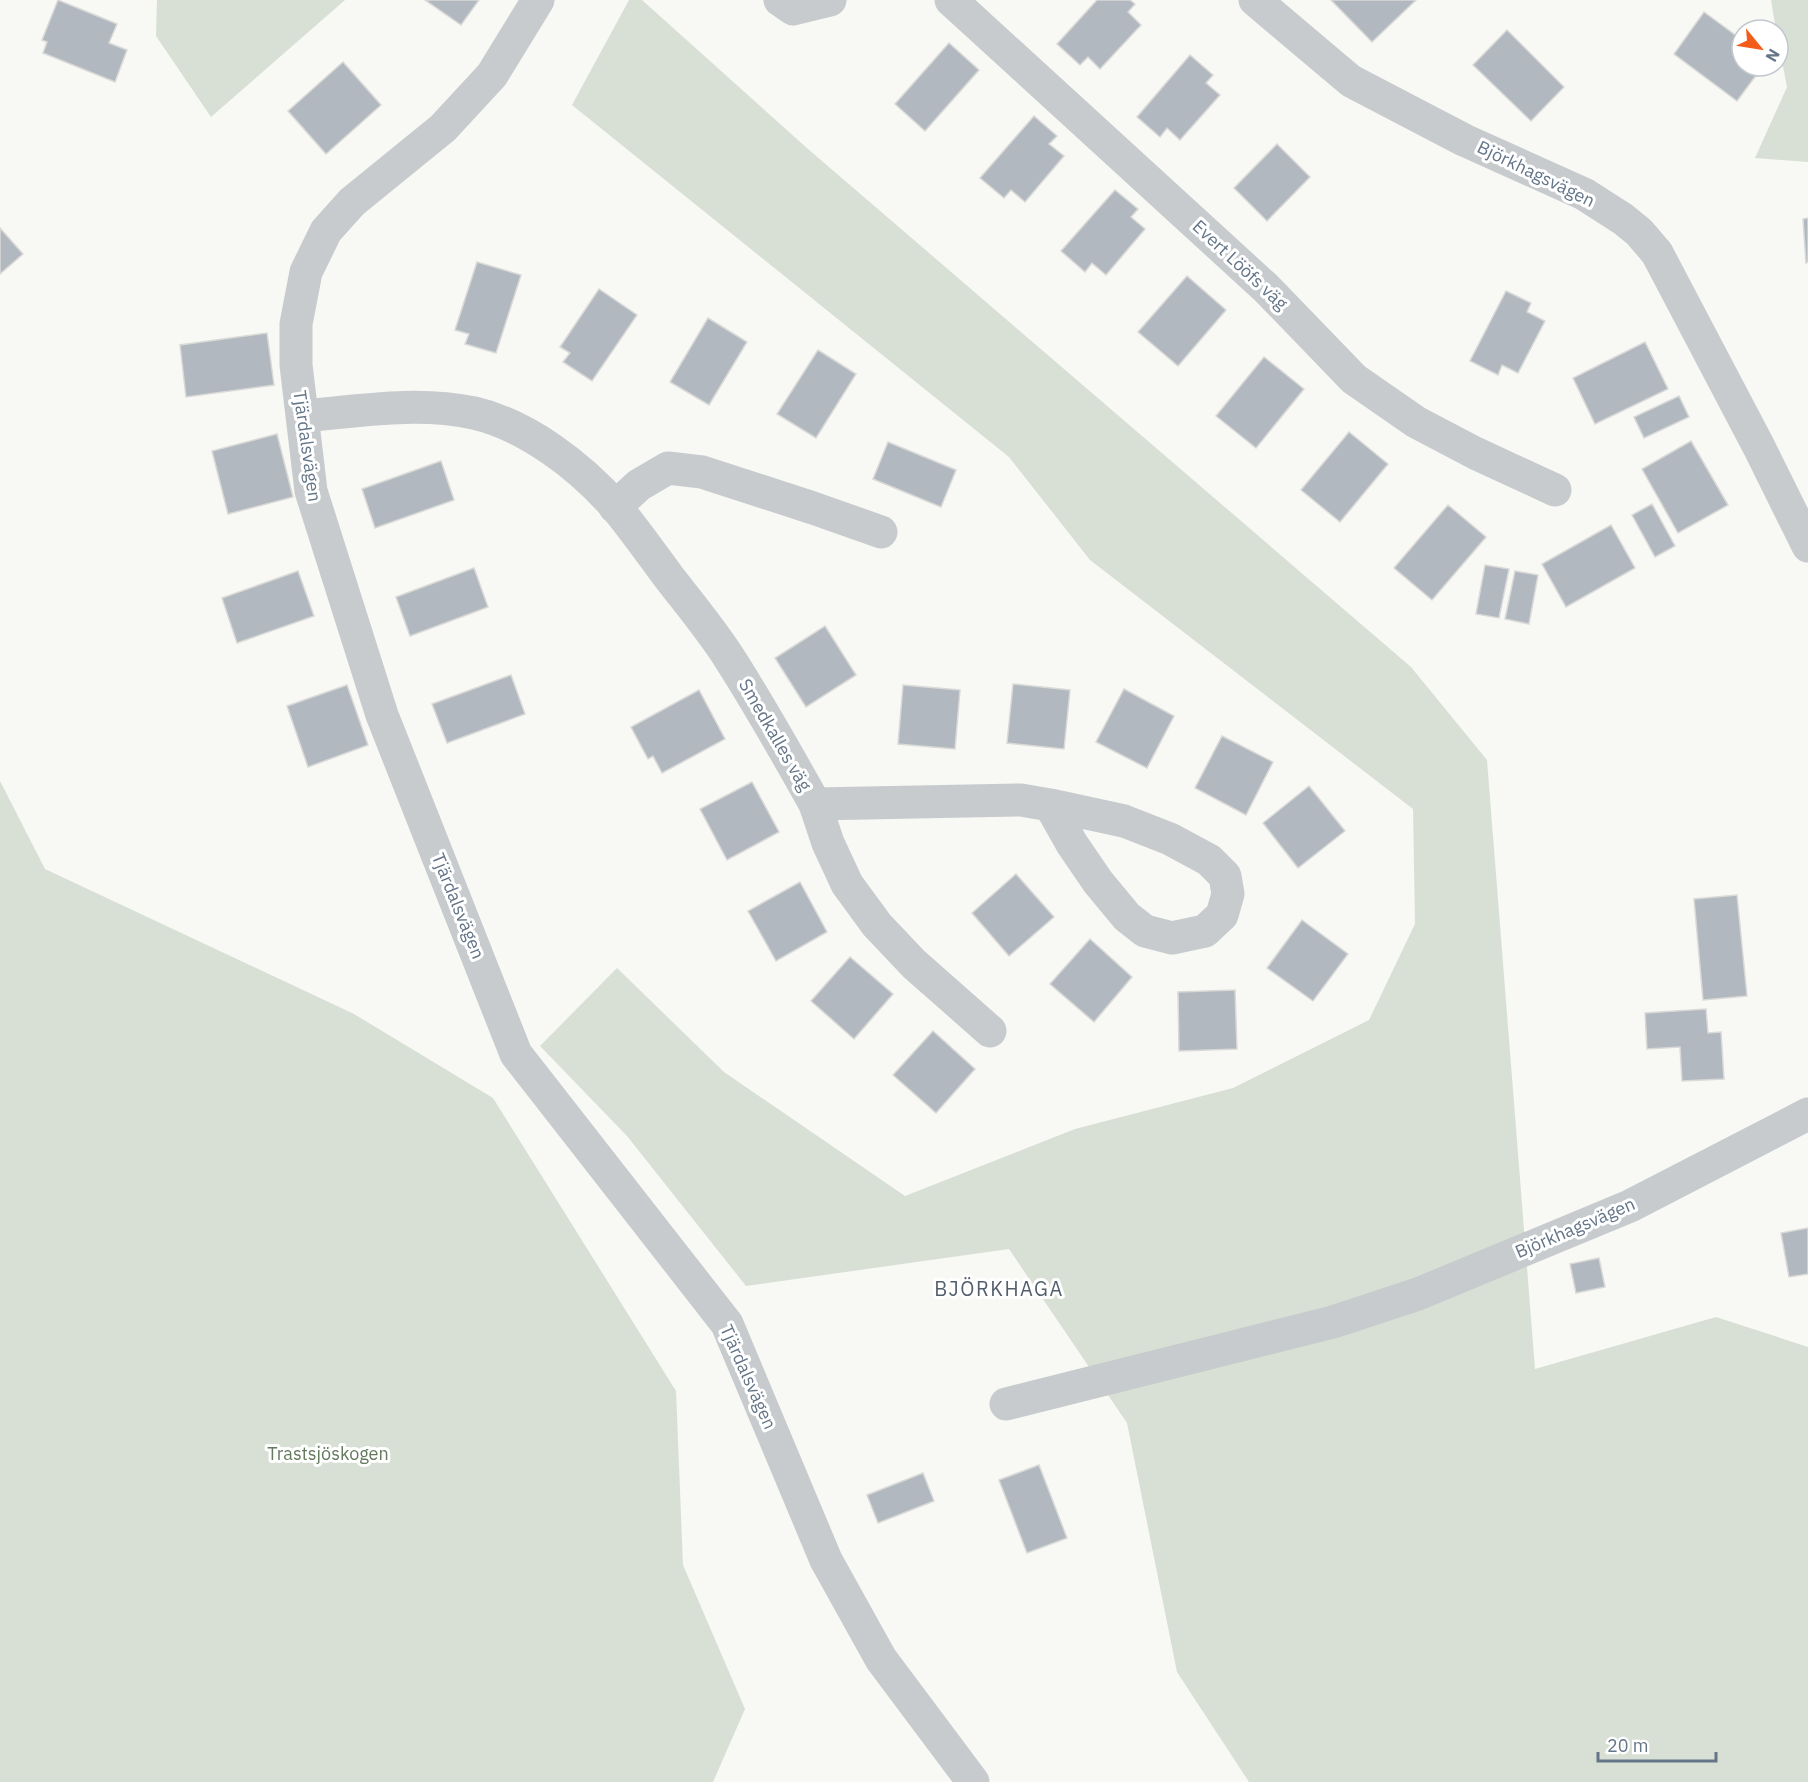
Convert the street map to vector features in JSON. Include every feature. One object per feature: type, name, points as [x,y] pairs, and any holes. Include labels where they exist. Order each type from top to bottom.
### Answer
[{"type":"street","name":"Tjärdalsvägen","points":[[538,0],[492,75],[443,128],[352,202],[326,231],[306,272],[296,324],[296,365],[311,492],[382,715],[516,1054],[727,1324],[826,1560],[881,1659],[973,1782]]},
{"type":"street","points":[[780,0],[793,9],[830,0]]},
{"type":"street","name":"Evert Lööfs väg","points":[[951,0],[1266,288],[1354,379],[1416,422],[1475,453],[1555,490]]},
{"type":"street","name":"Björkhagsvägen","points":[[1255,0],[1351,81],[1464,140],[1584,194],[1639,232],[1657,254],[1759,447],[1808,546]]},
{"type":"street","name":"Smedkalles väg","points":[[303,416],[405,406],[437,408],[476,414],[516,428],[553,451],[590,481],[615,507],[726,653],[815,804],[1021,800],[1050,805],[1124,821],[1170,838],[1209,860],[1225,876],[1228,894],[1222,915],[1205,931],[1172,938],[1146,931],[1127,917],[1098,882],[1072,844],[1050,805]]},
{"type":"street","points":[[615,507],[639,485],[668,468],[702,472],[881,532]]},
{"type":"street","points":[[815,804],[828,843],[847,884],[877,925],[914,964],[990,1031]]},
{"type":"street","name":"Björkhagsvägen","points":[[1006,1404],[1333,1322],[1418,1294],[1630,1206],[1808,1114]]},
{"type":"green space","points":[[157,0],[345,0],[211,117],[156,36]]},
{"type":"green space","points":[[629,0],[642,0],[808,149],[1411,667],[1487,760],[1535,1369],[1716,1317],[1808,1347],[1808,1782],[1249,1782],[1177,1672],[1127,1423],[1009,1249],[746,1286],[627,1136],[540,1046],[617,968],[724,1072],[905,1196],[1075,1129],[1233,1088],[1369,1020],[1415,924],[1413,809],[1090,560],[1009,457],[572,105]]},
{"type":"green space","points":[[1771,0],[1808,0],[1808,162],[1755,158],[1787,87],[1785,78],[1790,78],[1790,18],[1774,18]]},
{"type":"green space","name":"Trastsjöskogen","points":[[0,781],[45,869],[354,1014],[493,1098],[676,1391],[683,1565],[745,1709],[713,1782],[0,1782]]},
{"type":"building","points":[[58,0],[117,24],[109,43],[127,50],[115,82],[43,53],[47,42],[42,40]]},
{"type":"building","points":[[425,0],[479,0],[461,25]]},
{"type":"building","points":[[1097,0],[1130,0],[1135,4],[1128,12],[1141,25],[1100,69],[1088,57],[1080,65],[1057,44]]},
{"type":"building","points":[[1331,0],[1416,0],[1372,42]]},
{"type":"building","points":[[1704,12],[1730,31],[1730,78],[1754,78],[1737,101],[1674,54]]},
{"type":"building","points":[[1507,30],[1564,87],[1531,121],[1473,65]]},
{"type":"building","points":[[949,43],[979,70],[925,131],[895,104]]},
{"type":"building","points":[[1190,55],[1213,75],[1206,83],[1220,95],[1180,140],[1167,128],[1160,137],[1137,117]]},
{"type":"building","points":[[343,62],[381,105],[326,154],[288,111]]},
{"type":"building","points":[[1034,116],[1057,136],[1049,144],[1064,156],[1025,202],[1011,190],[1004,198],[980,178]]},
{"type":"building","points":[[1277,144],[1310,177],[1267,221],[1234,188]]},
{"type":"building","points":[[1115,190],[1138,209],[1131,217],[1145,229],[1106,275],[1092,263],[1085,272],[1061,251]]},
{"type":"building","points":[[1808,218],[1808,262],[1806,263],[1803,219]]},
{"type":"building","points":[[0,228],[23,254],[0,274]]},
{"type":"building","points":[[477,262],[521,275],[496,353],[465,344],[469,334],[455,330]]},
{"type":"building","points":[[1187,276],[1226,310],[1178,366],[1138,332]]},
{"type":"building","points":[[599,289],[637,315],[592,381],[563,362],[570,353],[560,347]]},
{"type":"building","points":[[1506,291],[1531,303],[1527,312],[1545,321],[1518,373],[1502,365],[1498,375],[1470,361]]},
{"type":"building","points":[[708,318],[747,342],[709,405],[670,382]]},
{"type":"building","points":[[267,333],[274,385],[186,397],[180,345]]},
{"type":"building","points":[[1645,342],[1668,389],[1595,424],[1573,378]]},
{"type":"building","points":[[818,350],[856,374],[816,438],[777,414]]},
{"type":"building","points":[[1264,357],[1304,389],[1256,448],[1216,416]]},
{"type":"building","points":[[1679,396],[1689,417],[1644,438],[1634,417]]},
{"type":"building","points":[[1349,432],[1388,464],[1340,522],[1301,490]]},
{"type":"building","points":[[277,434],[293,497],[228,514],[212,451]]},
{"type":"building","points":[[1691,441],[1728,505],[1678,533],[1642,469]]},
{"type":"building","points":[[888,442],[956,470],[941,507],[873,479]]},
{"type":"building","points":[[441,461],[454,500],[375,528],[362,489]]},
{"type":"building","points":[[1652,504],[1675,546],[1655,557],[1632,515]]},
{"type":"building","points":[[1448,505],[1486,537],[1432,600],[1394,568]]},
{"type":"building","points":[[1611,525],[1635,568],[1566,607],[1542,564]]},
{"type":"building","points":[[1485,565],[1509,569],[1499,618],[1476,614]]},
{"type":"building","points":[[474,568],[488,607],[410,636],[396,597]]},
{"type":"building","points":[[298,571],[314,616],[237,643],[222,598]]},
{"type":"building","points":[[1515,571],[1538,575],[1529,624],[1505,619]]},
{"type":"building","points":[[825,626],[856,675],[806,707],[775,658]]},
{"type":"building","points":[[511,675],[525,714],[447,743],[432,704]]},
{"type":"building","points":[[1013,684],[1070,690],[1064,749],[1007,743]]},
{"type":"building","points":[[347,685],[368,745],[308,767],[287,706]]},
{"type":"building","points":[[903,685],[960,690],[955,749],[898,744]]},
{"type":"building","points":[[1124,689],[1174,716],[1147,768],[1096,742]]},
{"type":"building","points":[[699,690],[725,739],[662,773],[653,756],[648,759],[631,727]]},
{"type":"building","points":[[1222,736],[1273,762],[1246,815],[1195,788]]},
{"type":"building","points":[[752,782],[779,832],[727,860],[700,809]]},
{"type":"building","points":[[1309,786],[1345,831],[1298,868],[1263,823]]},
{"type":"building","points":[[1016,874],[1054,917],[1009,956],[972,913]]},
{"type":"building","points":[[800,882],[827,932],[776,961],[748,911]]},
{"type":"building","points":[[1737,895],[1747,996],[1703,1000],[1694,899]]},
{"type":"building","points":[[1302,920],[1348,954],[1313,1001],[1267,968]]},
{"type":"building","points":[[1090,939],[1132,977],[1094,1022],[1050,984]]},
{"type":"building","points":[[850,957],[893,994],[854,1039],[811,1001]]},
{"type":"building","points":[[1235,990],[1237,1049],[1179,1051],[1178,992]]},
{"type":"building","points":[[1706,1009],[1708,1033],[1721,1032],[1724,1079],[1682,1081],[1680,1047],[1647,1049],[1645,1013]]},
{"type":"building","points":[[933,1031],[975,1069],[936,1113],[893,1075]]},
{"type":"building","points":[[1808,1228],[1808,1274],[1789,1277],[1781,1233]]},
{"type":"building","points":[[1599,1258],[1605,1287],[1576,1293],[1570,1264]]},
{"type":"building","points":[[1039,1465],[1067,1538],[1027,1553],[999,1480]]},
{"type":"building","points":[[923,1473],[934,1501],[878,1523],[867,1495]]},
{"type":"district","name":"BJÖRKHAGA","points":[[999,1289]]}]
